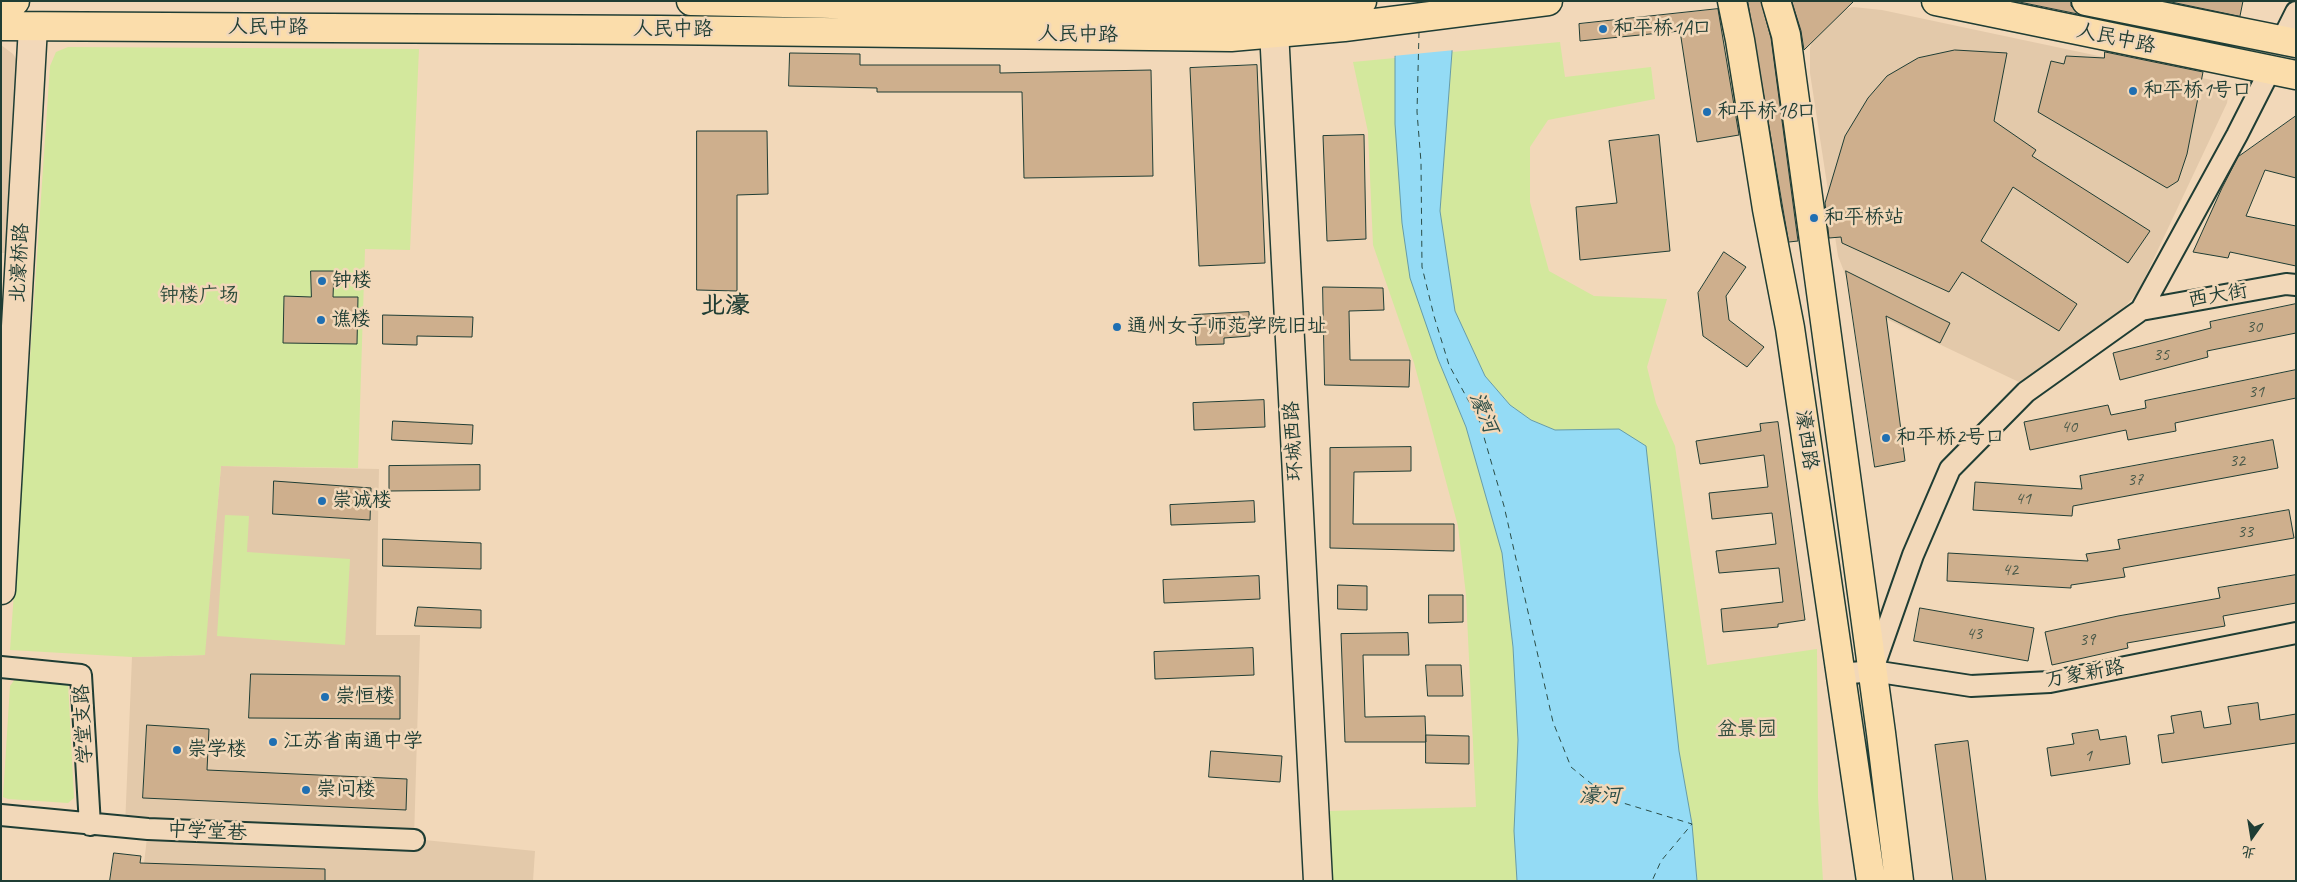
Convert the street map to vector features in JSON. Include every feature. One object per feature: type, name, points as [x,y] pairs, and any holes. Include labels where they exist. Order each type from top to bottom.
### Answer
[{"type":"main road","points":[[1,3],[15,1]]},
{"type":"main road","name":"人民中路","points":[[691,1],[1273,14],[1486,9],[1548,1]]},
{"type":"main road","name":"濠西路","points":[[1732,1],[1767,209],[1790,328],[1871,881]]},
{"type":"main road","name":"濠西路","points":[[1776,1],[1786,35],[1899,881]]},
{"type":"main road","name":"人民中路","points":[[1936,1],[2283,72]]},
{"type":"main road","name":"人民中路","points":[[2086,1],[2289,42]]},
{"type":"main road","name":"人民中路","points":[[1,26],[659,30],[1231,37],[1273,14]]},
{"type":"street","points":[[2289,42],[2296,12]]},
{"type":"street","name":"环城西路","points":[[1273,14],[1318,881]]},
{"type":"street","name":"北濠桥路","points":[[1,590],[33,27]]},
{"type":"street","points":[[1872,671],[1898,602],[1913,554],[1950,470],[2026,392],[2141,310],[2283,72]]},
{"type":"street","name":"西大街","points":[[2141,310],[2286,284],[2296,285]]},
{"type":"street","name":"万象新路","points":[[1840,674],[1872,671],[1971,686],[2050,682],[2296,633]]},
{"type":"street","name":"学堂支路","points":[[1,668],[81,675],[90,825]]},
{"type":"street","name":"中学堂巷","points":[[1,815],[90,825],[148,829],[414,840]]},
{"type":"shaded area","points":[[1853,7],[1882,10],[2221,82],[2229,88],[2227,103],[2138,292],[2122,310],[2021,383],[1857,305],[1838,256],[1810,73],[1810,48],[1814,34],[1841,10]]},
{"type":"shaded area","points":[[1,45],[13,54],[18,62],[9,253],[1,253]]},
{"type":"shaded area","name":"江苏省南通中学","points":[[221,466],[379,469],[376,635],[420,635],[414,839],[535,851],[533,881],[142,881],[148,829],[125,827],[132,657],[204,655]]},
{"type":"green space","name":"盆景园","points":[[1560,42],[1565,77],[1651,67],[1655,99],[1548,120],[1530,147],[1530,202],[1549,271],[1594,296],[1667,299],[1647,367],[1656,403],[1675,446],[1707,665],[1817,649],[1818,797],[1823,881],[1697,881],[1692,824],[1679,751],[1575,431],[1555,430],[1531,420],[1510,405],[1485,376],[1455,311],[1440,211],[1452,52]]},
{"type":"green space","name":"钟楼广场","points":[[68,47],[419,49],[410,250],[365,249],[358,468],[221,466],[205,655],[132,657],[10,650],[50,66],[56,52]]},
{"type":"green space","points":[[1395,58],[1395,124],[1438,359],[1466,427],[1502,553],[1513,647],[1518,740],[1514,831],[1517,881],[1331,881],[1327,811],[1476,807],[1466,595],[1458,526],[1414,363],[1373,245],[1368,132],[1353,62]]},
{"type":"green space","points":[[225,515],[249,516],[247,552],[350,559],[345,645],[217,636]]},
{"type":"green space","points":[[22,677],[68,681],[74,798],[68,803],[8,799],[3,797],[10,686],[15,679]]},
{"type":"water","name":"濠河","points":[[1398,1],[1453,1],[1452,52],[1440,211],[1455,311],[1485,376],[1510,405],[1531,420],[1555,430],[1619,429],[1646,446],[1679,751],[1692,824],[1697,881],[1517,881],[1514,831],[1518,740],[1513,647],[1502,553],[1466,427],[1438,359],[1410,278],[1402,223],[1395,124],[1395,58]]},
{"type":"pier","points":[[1396,1],[1456,1],[1455,50],[1393,56]]},
{"type":"building","points":[[1748,1],[1761,1],[1771,38],[1798,241],[1789,242]]},
{"type":"building","points":[[1792,1],[1854,1],[1804,50],[1801,31]]},
{"type":"building","points":[[2015,1],[2071,1],[2071,6],[2079,14]]},
{"type":"building","points":[[2167,1],[2243,1],[2240,16]]},
{"type":"building","points":[[1718,9],[1739,135],[1697,142],[1680,31],[1580,41],[1579,24]]},
{"type":"building","points":[[1955,50],[2007,53],[1994,121],[2036,150],[2032,156],[2150,231],[2128,263],[2013,187],[1981,241],[2077,304],[2059,331],[1962,272],[1949,292],[1842,243],[1841,237],[1829,238],[1825,203],[1845,136],[1868,98],[1887,76],[1918,58]]},
{"type":"building","points":[[2105,52],[2203,72],[2187,154],[2178,181],[2167,188],[2038,112],[2051,61],[2064,64],[2066,56],[2104,58]]},
{"type":"building","points":[[790,53],[860,54],[860,65],[1000,65],[1000,73],[1151,70],[1153,176],[1024,178],[1022,92],[877,92],[877,88],[789,86]]},
{"type":"building","points":[[1257,65],[1265,263],[1199,266],[1190,68]]},
{"type":"building","points":[[2296,116],[2296,178],[2265,170],[2246,216],[2296,226],[2296,266],[2230,252],[2228,258],[2193,252],[2238,157]]},
{"type":"building","points":[[697,131],[767,131],[768,194],[737,195],[737,291],[697,290]]},
{"type":"building","points":[[1364,135],[1366,239],[1327,241],[1323,136]]},
{"type":"building","points":[[1659,135],[1670,251],[1580,260],[1576,207],[1617,203],[1609,141]]},
{"type":"building","points":[[1724,252],[1746,267],[1726,296],[1729,320],[1764,347],[1747,367],[1703,336],[1698,293]]},
{"type":"building","name":"谯楼","points":[[311,271],[334,271],[333,297],[358,297],[357,344],[283,343],[284,296],[311,297]]},
{"type":"building","points":[[1846,271],[1950,323],[1940,343],[1886,316],[1905,461],[1875,467]]},
{"type":"building","points":[[1323,287],[1383,288],[1384,310],[1349,311],[1350,360],[1410,360],[1409,387],[1325,385]]},
{"type":"building","points":[[2296,304],[2296,333],[2207,351],[2208,357],[2120,380],[2113,353],[2211,328],[2210,322]]},
{"type":"building","points":[[1249,312],[1250,336],[1224,338],[1224,344],[1196,345],[1194,315]]},
{"type":"building","points":[[383,315],[473,317],[472,337],[417,336],[417,345],[383,344]]},
{"type":"building","points":[[2296,370],[2296,398],[2175,423],[2176,431],[2128,440],[2126,430],[2030,450],[2024,422],[2108,405],[2111,415],[2146,408],[2145,401]]},
{"type":"building","points":[[1264,400],[1265,427],[1194,430],[1193,403]]},
{"type":"building","points":[[393,421],[473,425],[472,444],[392,440]]},
{"type":"building","points":[[1778,422],[1805,620],[1778,624],[1778,627],[1723,632],[1721,609],[1783,602],[1779,568],[1719,573],[1716,551],[1776,544],[1772,513],[1712,519],[1709,493],[1768,487],[1764,455],[1700,464],[1696,441],[1761,431],[1760,424]]},
{"type":"building","points":[[2273,440],[2278,468],[2073,506],[2072,516],[1973,510],[1975,482],[2082,489],[2080,476]]},
{"type":"building","points":[[1411,447],[1411,471],[1354,472],[1353,524],[1454,524],[1454,551],[1330,548],[1330,448]]},
{"type":"building","points":[[480,465],[480,490],[389,491],[389,466]]},
{"type":"building","name":"崇诚楼","points":[[274,481],[371,488],[370,520],[273,514]]},
{"type":"building","points":[[1254,501],[1255,522],[1171,525],[1170,505]]},
{"type":"building","points":[[2289,510],[2294,538],[2123,568],[2125,577],[2071,585],[2071,588],[1947,581],[1948,553],[2088,561],[2086,554],[2120,549],[2118,540]]},
{"type":"building","points":[[383,539],[481,543],[481,569],[383,566]]},
{"type":"building","points":[[2296,575],[2296,603],[2223,616],[2225,626],[2127,643],[2128,648],[2052,665],[2045,632],[2118,616],[2220,598],[2218,588]]},
{"type":"building","points":[[1259,576],[1260,599],[1164,603],[1163,580]]},
{"type":"building","points":[[1338,585],[1367,586],[1367,610],[1338,609]]},
{"type":"building","points":[[1429,595],[1463,595],[1463,622],[1429,623]]},
{"type":"building","points":[[418,607],[481,610],[481,628],[415,626]]},
{"type":"building","points":[[1920,608],[2034,628],[2028,661],[1914,641]]},
{"type":"building","points":[[1408,633],[1409,655],[1363,655],[1365,717],[1425,716],[1426,742],[1345,742],[1341,634]]},
{"type":"building","points":[[1253,648],[1254,675],[1155,679],[1154,652]]},
{"type":"building","points":[[1426,665],[1461,665],[1463,696],[1428,696]]},
{"type":"building","name":"崇恒楼","points":[[251,674],[400,676],[400,719],[249,718]]},
{"type":"building","points":[[2258,703],[2260,720],[2296,714],[2296,743],[2162,763],[2158,735],[2174,733],[2171,716],[2201,711],[2204,728],[2231,724],[2228,707]]},
{"type":"building","points":[[147,725],[209,729],[207,770],[407,779],[406,810],[143,798]]},
{"type":"building","points":[[2098,730],[2100,740],[2126,736],[2130,764],[2051,776],[2047,748],[2074,744],[2072,734]]},
{"type":"building","points":[[1426,735],[1469,736],[1469,764],[1426,763]]},
{"type":"building","points":[[1968,741],[1986,881],[1953,881],[1935,745]]},
{"type":"building","points":[[1211,751],[1282,756],[1280,782],[1209,777]]},
{"type":"building","points":[[114,853],[141,856],[140,863],[325,869],[325,881],[110,881]]},
{"type":"ferry route","points":[[1419,32],[1417,112],[1421,162],[1422,267],[1434,316],[1449,365],[1479,420],[1504,506],[1553,722],[1571,767],[1610,799],[1692,824],[1661,861],[1652,881]]},
{"type":"place","name":"和平桥1A口","points":[[1603,29]]},
{"type":"place","name":"和平桥1号口","points":[[2133,91]]},
{"type":"place","name":"和平桥1B口","points":[[1707,112]]},
{"type":"place","name":"和平桥站","points":[[1814,218]]},
{"type":"place","name":"钟楼","points":[[322,281]]},
{"type":"place","name":"谯楼","points":[[321,320]]},
{"type":"place","name":"通州女子师范学院旧址","points":[[1117,327]]},
{"type":"place","name":"和平桥2号口","points":[[1886,438]]},
{"type":"place","name":"崇诚楼","points":[[322,501]]},
{"type":"place","name":"崇恒楼","points":[[325,697]]},
{"type":"place","name":"江苏省南通中学","points":[[273,742]]},
{"type":"place","name":"崇学楼","points":[[177,750]]},
{"type":"place","name":"崇问楼","points":[[306,790]]},
{"type":"district","name":"北濠","points":[[725,306]]}]
